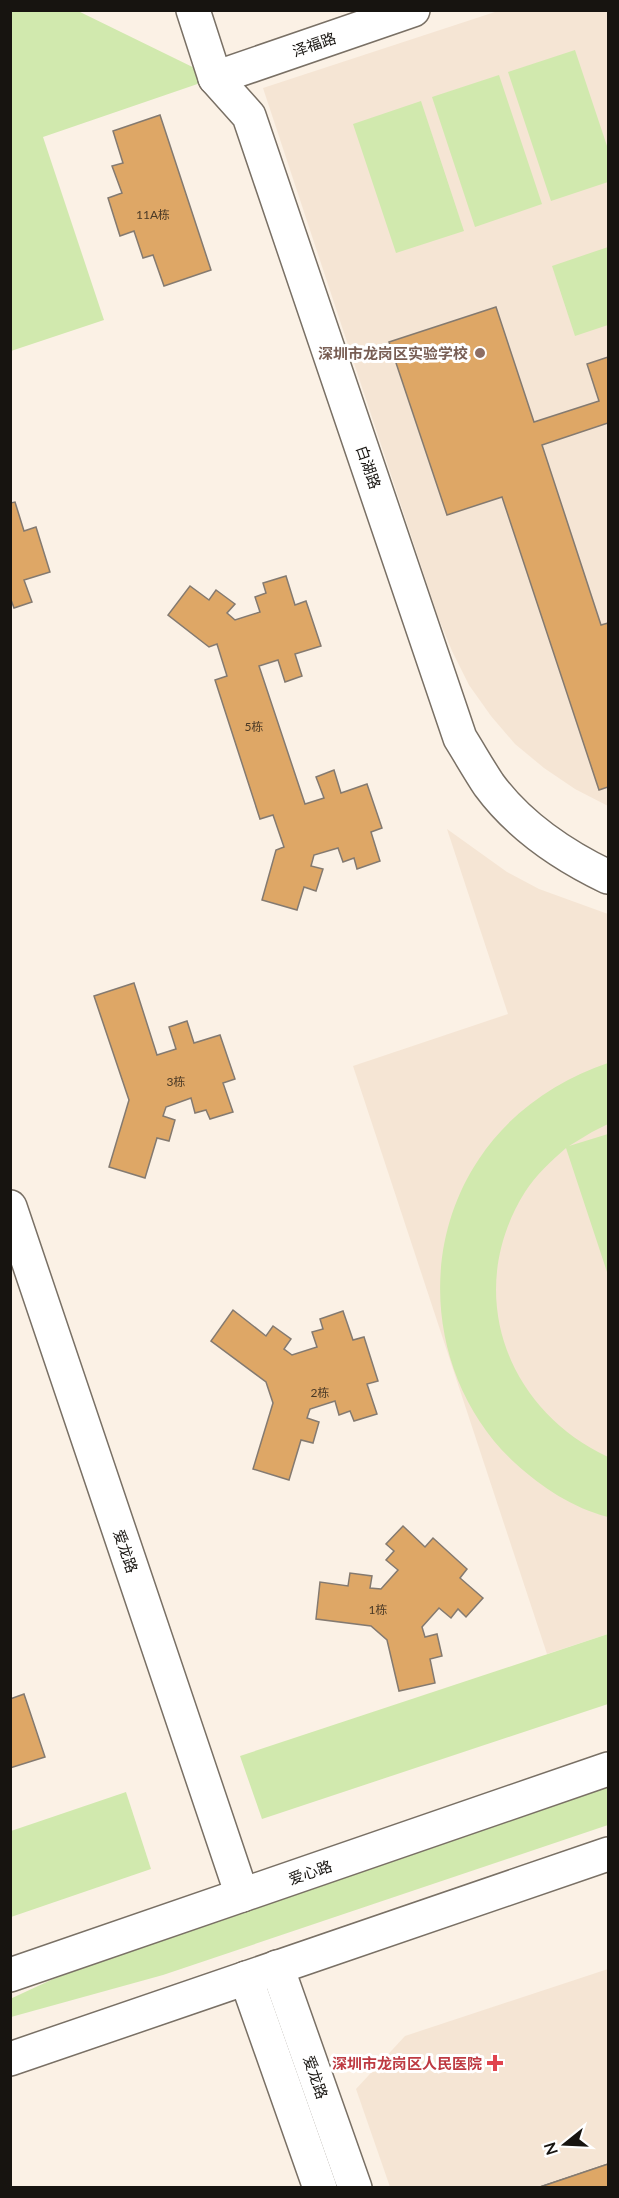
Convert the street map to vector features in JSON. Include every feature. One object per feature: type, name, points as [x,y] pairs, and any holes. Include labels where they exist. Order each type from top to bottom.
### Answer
[{"type":"street","name":"白湖路","points":[[193,10],[215,78],[249,116],[460,738],[490,786],[528,828],[573,860],[609,877]]},
{"type":"street","name":"泽福路","points":[[215,78],[413,10]]},
{"type":"street","name":"爱龙路","points":[[10,1207],[242,1895]]},
{"type":"street","name":"爱心路","points":[[10,1975],[609,1769]]},
{"type":"street","points":[[10,2059],[609,1854]]},
{"type":"street","name":"爱龙路","points":[[277,1967],[354,2187]]},
{"type":"street","points":[[246,1978],[320,2187]]},
{"type":"shaded area","name":"深圳市龙岗区实验学校","points":[[498,11],[608,11],[608,806],[575,789],[544,768],[515,744],[469,685],[452,651],[438,617],[263,88]]},
{"type":"shaded area","points":[[447,829],[507,872],[539,889],[608,914],[608,1634],[547,1654],[353,1066],[508,1014]]},
{"type":"shaded area","name":"深圳市龙岗区人民医院","points":[[608,1969],[608,2187],[390,2187],[356,2089],[405,2036]]},
{"type":"green space","points":[[10,11],[78,11],[215,78],[43,137],[104,320],[11,351]]},
{"type":"green space","points":[[575,50],[608,149],[608,182],[551,201],[508,72]]},
{"type":"green space","points":[[499,75],[542,204],[475,227],[432,97]]},
{"type":"green space","points":[[421,101],[464,231],[396,253],[353,124]]},
{"type":"green space","points":[[608,247],[608,325],[575,336],[552,266]]},
{"type":"green space","points":[[608,1063],[608,1124],[569,1146],[608,1134],[608,1275],[566,1148],[529,1186],[507,1230],[497,1268],[497,1307],[505,1344],[520,1378],[543,1409],[572,1436],[608,1457],[608,1517],[582,1508],[547,1488],[515,1463],[487,1432],[465,1396],[450,1358],[442,1318],[440,1277],[446,1236],[459,1196],[491,1142],[536,1100],[571,1079]]},
{"type":"green space","points":[[608,1634],[608,1704],[262,1819],[240,1756]]},
{"type":"green space","points":[[608,1787],[608,1825],[163,1975],[11,2017],[10,1999],[51,1980],[152,1941]]},
{"type":"green space","points":[[126,1792],[151,1869],[11,1917],[11,1831]]},
{"type":"building","points":[[160,115],[211,270],[164,286],[153,255],[143,258],[134,231],[120,236],[108,198],[122,193],[112,166],[123,163],[113,131]]},
{"type":"building","points":[[496,307],[534,422],[599,401],[587,364],[608,357],[608,423],[542,445],[601,625],[608,623],[608,787],[599,790],[502,497],[447,515],[389,342]]},
{"type":"building","points":[[15,502],[24,531],[36,527],[50,572],[24,580],[32,602],[14,608],[10,597],[10,503]]},
{"type":"building","points":[[286,576],[295,605],[306,601],[321,646],[295,654],[302,676],[285,682],[278,660],[259,666],[305,804],[324,798],[316,777],[334,770],[341,793],[367,784],[382,828],[371,832],[380,861],[357,869],[354,858],[343,862],[338,848],[314,855],[311,866],[323,869],[316,891],[304,887],[297,910],[262,900],[276,850],[284,847],[273,815],[260,819],[215,680],[227,676],[217,644],[209,647],[168,615],[190,586],[209,600],[216,590],[235,604],[227,613],[235,620],[260,612],[255,597],[266,593],[263,583]]},
{"type":"building","points":[[134,983],[157,1055],[176,1049],[169,1027],[187,1021],[194,1043],[220,1035],[235,1079],[223,1083],[233,1112],[210,1119],[206,1110],[195,1113],[191,1098],[166,1107],[163,1116],[175,1120],[169,1141],[157,1138],[145,1178],[109,1167],[129,1100],[94,996]]},
{"type":"building","points":[[233,1310],[266,1336],[273,1326],[291,1339],[284,1349],[292,1355],[317,1347],[312,1332],[323,1329],[320,1319],[343,1311],[353,1340],[364,1337],[378,1381],[367,1384],[377,1414],[354,1421],[350,1411],[339,1415],[335,1401],[310,1409],[307,1418],[319,1422],[313,1443],[301,1440],[289,1480],[253,1469],[273,1403],[266,1382],[211,1341]]},
{"type":"building","points":[[403,1526],[425,1547],[433,1538],[467,1569],[460,1578],[483,1598],[466,1617],[458,1609],[451,1618],[439,1608],[422,1627],[425,1637],[437,1634],[442,1656],[430,1659],[435,1683],[399,1691],[387,1640],[371,1626],[316,1619],[320,1582],[348,1586],[350,1573],[372,1576],[370,1588],[381,1589],[398,1570],[386,1560],[394,1551],[386,1544]]},
{"type":"building","points":[[24,1694],[45,1757],[10,1768],[10,1699]]},
{"type":"building","points":[[608,2164],[608,2188],[537,2188]]},
{"type":"building","points":[[608,2164],[608,2188],[537,2188]]},
{"type":"place","name":"深圳市龙岗区实验学校","points":[[480,353]]},
{"type":"place","name":"深圳市龙岗区人民医院","points":[[495,2063]]}]
